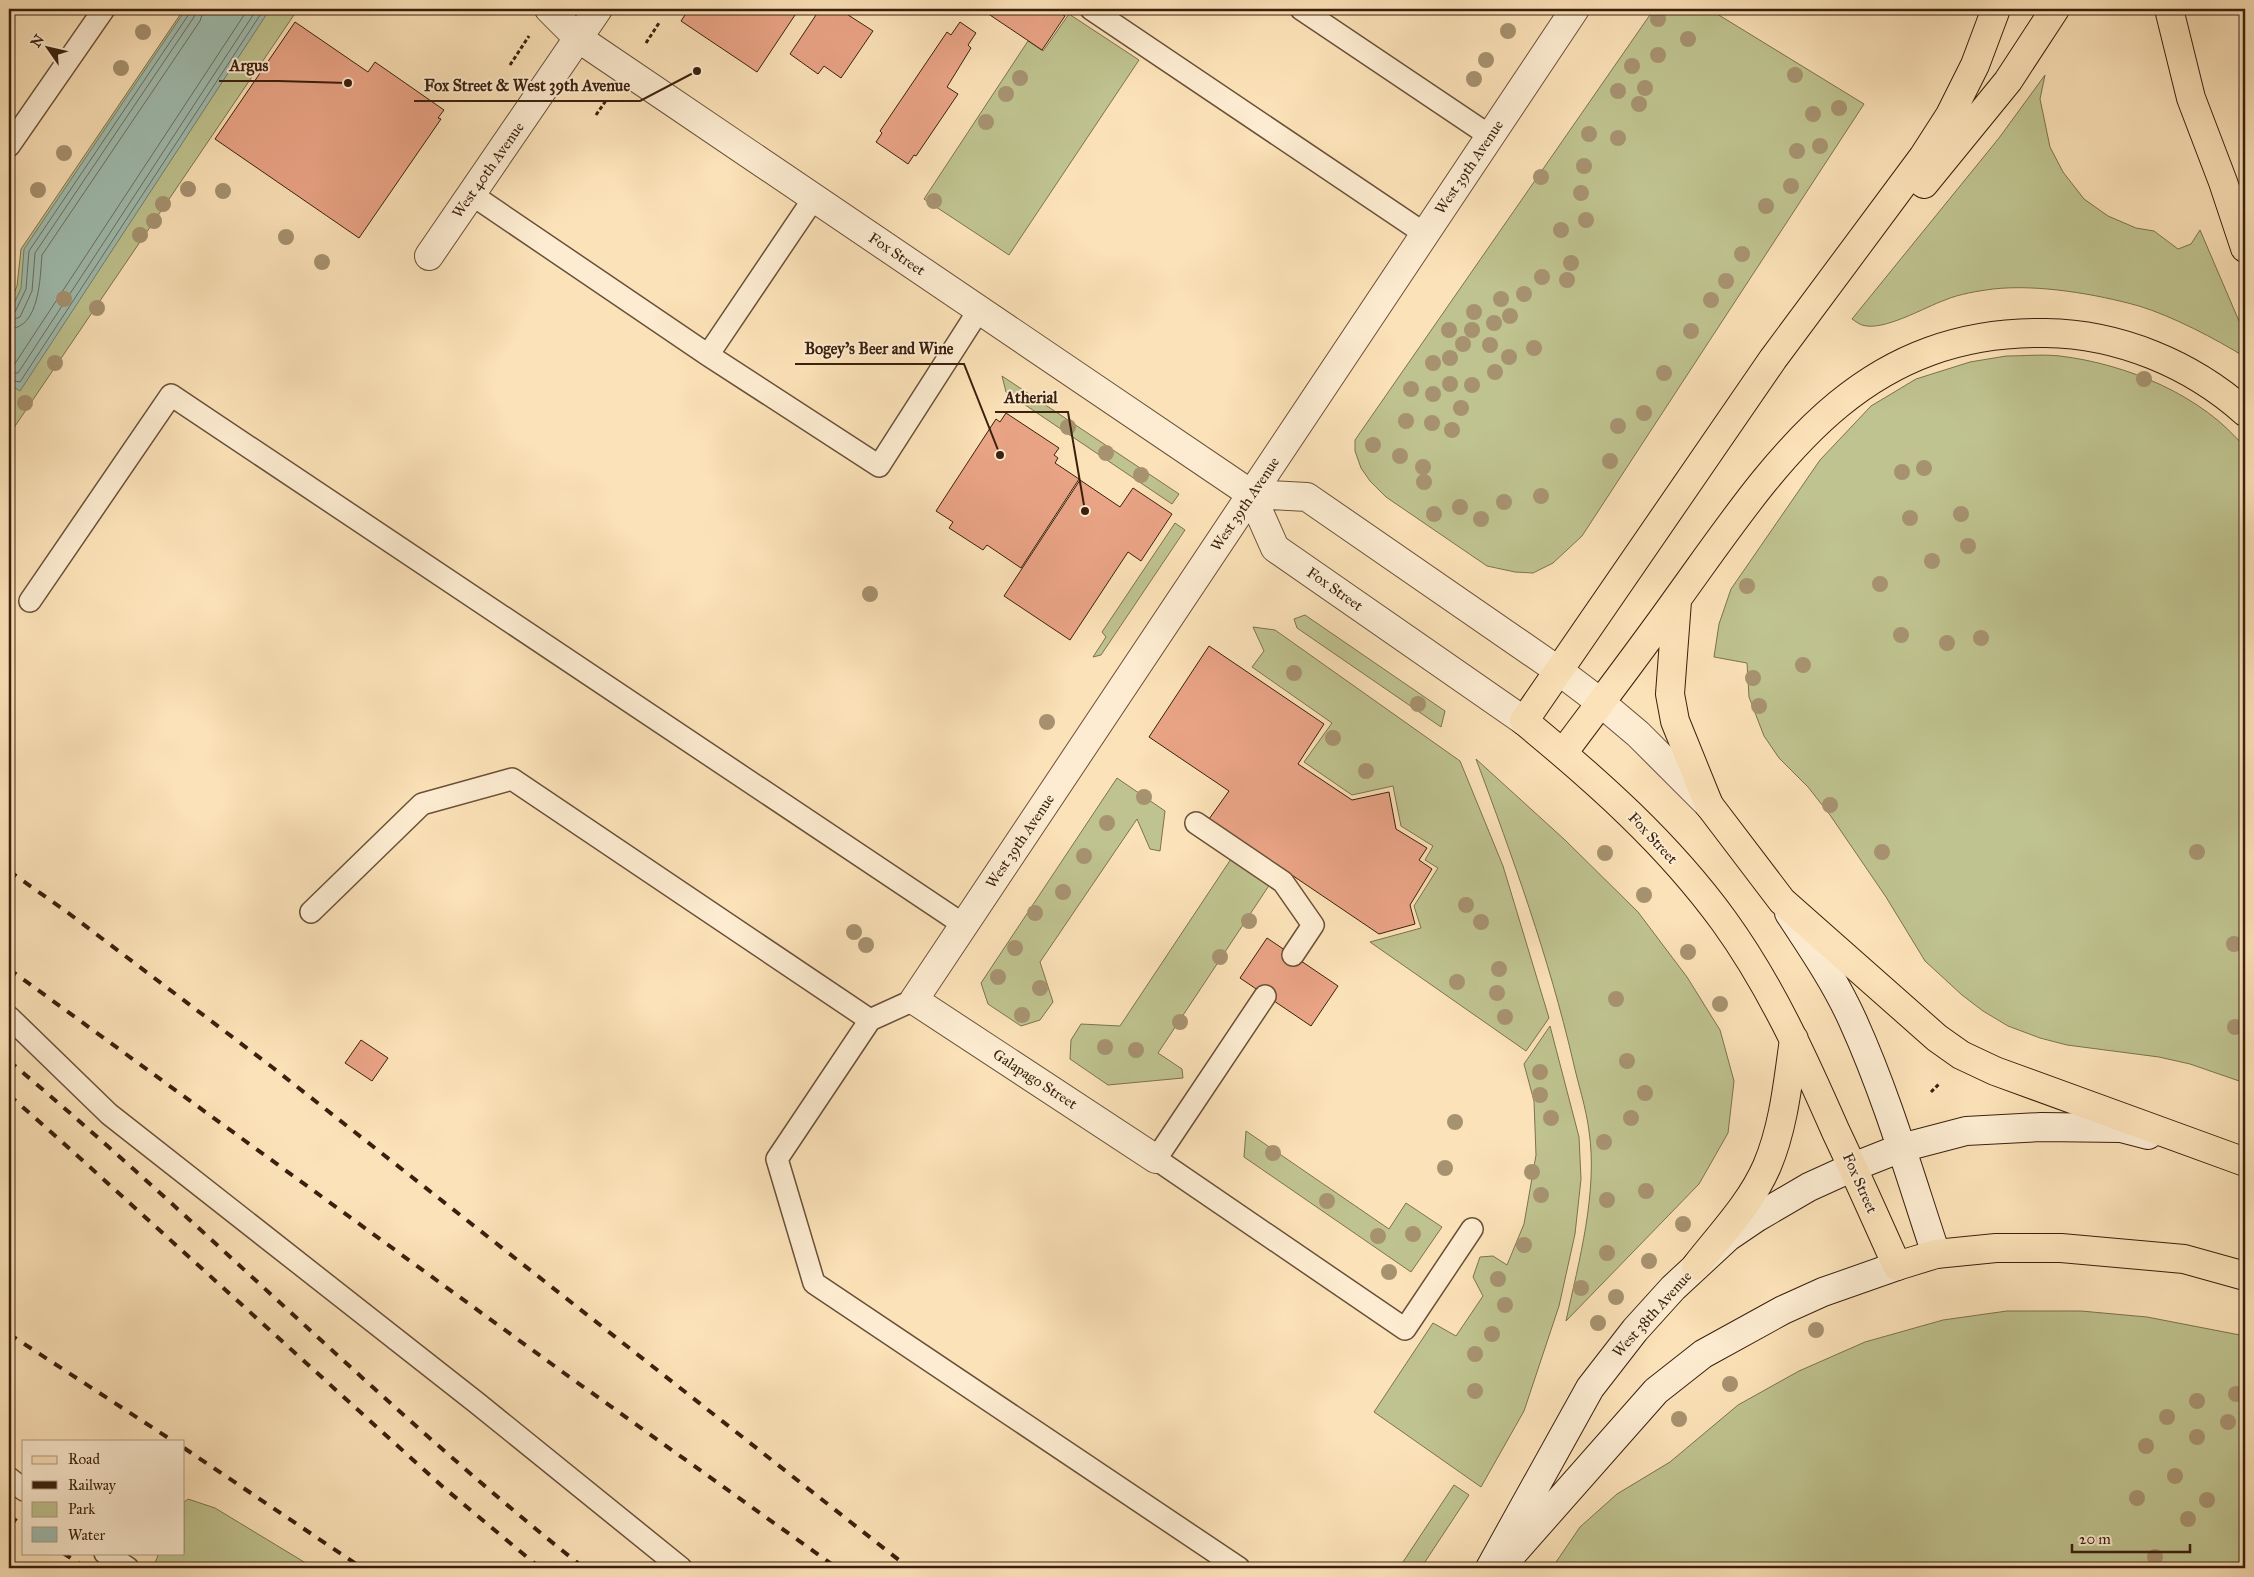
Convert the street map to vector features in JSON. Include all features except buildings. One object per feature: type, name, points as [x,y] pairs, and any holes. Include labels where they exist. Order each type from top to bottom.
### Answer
[{"type":"main road","points":[[1524,721],[1773,359],[1928,150],[1950,115],[1976,64],[1996,9]]},
{"type":"main road","points":[[1773,359],[1885,231],[2008,81],[2055,9]]},
{"type":"main road","points":[[2170,9],[2191,98],[2223,182],[2245,248]]},
{"type":"main road","points":[[1563,753],[1749,500],[1781,461],[1817,421],[1854,391],[1893,367],[1934,349],[1980,337],[2022,333],[2063,333],[2104,339],[2143,351],[2184,369],[2228,397],[2245,412]]},
{"type":"main road","points":[[1677,600],[1670,694],[1675,721],[1709,805],[1782,900],[1923,1026],[1961,1055],[2003,1074],[2241,1160]]},
{"type":"main road","name":"Fox Street","points":[[1524,721],[1608,791],[1684,872],[1724,921],[1758,974],[1794,1039],[1897,1266]]},
{"type":"main road","points":[[1696,1266],[1743,1206],[1766,1166],[1785,1099],[1794,1039]]},
{"type":"main road","points":[[1897,1266],[1936,1254],[1996,1248],[2061,1248],[2184,1259],[2245,1276]]},
{"type":"street","name":"Fox Street","points":[[549,9],[578,38],[1251,494],[1275,548],[1524,721]]},
{"type":"street","name":"West 40th Avenue","points":[[429,256],[598,9]]},
{"type":"street","name":"West 39th Avenue","points":[[914,1000],[1575,9]]},
{"type":"street","points":[[1251,494],[1307,497],[1600,702],[1638,734],[1709,805]]},
{"type":"street","points":[[1782,900],[1827,971],[1853,1020],[1901,1148],[1936,1254]]},
{"type":"street","name":"Galapago Street","points":[[914,1000],[1156,1159]]},
{"type":"street","points":[[1901,1148],[1966,1131],[2041,1127],[2121,1128],[2241,1160]]},
{"type":"street","name":"West 38th Avenue","points":[[1490,1568],[1590,1388],[1635,1330],[1696,1266],[1728,1237],[1756,1218],[1810,1187],[1901,1148]]},
{"type":"street","points":[[1500,1568],[1656,1391],[1703,1354],[1782,1310],[1823,1292],[1897,1266]]},
{"type":"lane","points":[[9,146],[104,9]]},
{"type":"lane","points":[[1091,9],[1425,234]]},
{"type":"lane","points":[[1301,9],[1490,136]]},
{"type":"lane","points":[[471,194],[708,354],[879,466],[979,310]]},
{"type":"lane","points":[[708,354],[814,198]]},
{"type":"lane","points":[[30,601],[171,395],[964,925]]},
{"type":"lane","points":[[311,912],[422,804],[512,779],[870,1020]]},
{"type":"lane","points":[[1196,823],[1283,882],[1313,925],[1293,955]]},
{"type":"lane","points":[[1265,996],[1156,1159],[1405,1329],[1472,1229]]},
{"type":"lane","points":[[914,1000],[870,1020],[776,1159],[814,1284],[1239,1568]]},
{"type":"lane","points":[[9,1017],[109,1114],[477,1403],[682,1568]]},
{"type":"lane","points":[[9,1478],[22,1488]]},
{"type":"lane","points":[[107,1554],[128,1568]]},
{"type":"path","points":[[1931,1092],[1943,1080]]},
{"type":"green space","points":[[184,9],[298,9],[9,435],[9,305],[17,286],[21,249]]},
{"type":"green space","points":[[1654,9],[1709,9],[1864,104],[1582,536],[1553,563],[1533,573],[1515,572],[1487,566],[1386,497],[1370,481],[1361,468],[1355,451],[1355,440]]},
{"type":"green space","points":[[1069,14],[1139,60],[1009,255],[924,199],[1028,41],[1043,51]]},
{"type":"green space","points":[[2045,75],[2040,99],[2050,147],[2063,172],[2084,199],[2108,216],[2136,228],[2154,231],[2178,249],[2191,244],[2200,230],[2245,335],[2245,357],[2194,328],[2152,310],[2104,298],[2048,289],[2010,288],[1969,293],[1950,298],[1904,318],[1881,325],[1862,325],[1852,319],[1999,138]]},
{"type":"green space","points":[[2006,356],[2060,356],[2085,360],[2111,366],[2162,385],[2208,412],[2228,429],[2245,448],[2245,1083],[2190,1064],[2159,1057],[2067,1045],[2040,1038],[2008,1026],[1983,1011],[1962,995],[1925,961],[1886,897],[1830,815],[1808,787],[1779,758],[1764,736],[1749,697],[1747,663],[1714,657],[1719,624],[1731,589],[1820,460],[1871,406],[1916,379],[1970,362]]},
{"type":"green space","points":[[1002,376],[1179,494],[1172,504],[1006,392]]},
{"type":"green space","points":[[1175,523],[1185,530],[1101,655],[1093,657],[1106,637],[1102,632]]},
{"type":"green space","points":[[1305,615],[1445,711],[1441,727],[1297,628],[1294,619]]},
{"type":"green space","points":[[1253,627],[1275,630],[1460,761],[1503,866],[1549,1018],[1526,1051],[1370,942],[1421,928],[1414,906],[1438,868],[1425,860],[1433,846],[1401,826],[1393,786],[1352,795],[1304,762],[1332,723],[1252,667],[1264,651]]},
{"type":"green space","points":[[1476,759],[1565,840],[1638,912],[1687,977],[1720,1030],[1734,1081],[1728,1133],[1699,1184],[1566,1321],[1586,1226],[1589,1202],[1591,1154],[1588,1122],[1542,946]]},
{"type":"green space","points":[[1117,778],[1165,811],[1160,851],[1150,849],[1137,819],[1040,962],[1053,1002],[1040,1020],[1021,1026],[988,1004],[981,983]]},
{"type":"green space","points":[[1233,856],[1272,881],[1158,1053],[1182,1069],[1183,1078],[1108,1085],[1070,1059],[1071,1040],[1081,1024],[1120,1026]]},
{"type":"green space","points":[[1550,1026],[1579,1137],[1581,1179],[1575,1234],[1559,1306],[1524,1411],[1481,1487],[1374,1412],[1433,1323],[1456,1336],[1483,1296],[1473,1277],[1480,1257],[1493,1256],[1507,1265],[1524,1224],[1536,1155],[1534,1101],[1524,1064]]},
{"type":"green space","points":[[1246,1131],[1389,1229],[1406,1203],[1442,1227],[1411,1272],[1244,1157]]},
{"type":"green space","points":[[2007,1311],[2081,1311],[2147,1317],[2245,1336],[2245,1568],[1552,1568],[1580,1527],[1617,1494],[1670,1462],[1738,1405],[1799,1371],[1865,1342],[1943,1320]]},
{"type":"green space","points":[[1454,1485],[1469,1495],[1421,1568],[1399,1568]]},
{"type":"green space","points":[[188,1499],[215,1508],[314,1568],[153,1568],[159,1554],[185,1554],[185,1501]]},
{"type":"water","points":[[186,9],[270,9],[20,391],[9,384],[9,315],[21,288],[24,249]]},
{"type":"railway","points":[[9,871],[67,912],[272,1067],[909,1568]]},
{"type":"railway","points":[[9,969],[564,1373],[837,1568]]},
{"type":"railway","points":[[9,1061],[82,1123],[437,1445],[584,1568]]},
{"type":"railway","points":[[9,1095],[443,1487],[540,1568]]},
{"type":"railway","points":[[9,1334],[171,1440]]},
{"type":"railway","points":[[185,1449],[362,1568]]},
{"type":"railway","points":[[9,1516],[22,1525]]},
{"type":"railway","points":[[65,1554],[86,1568]]},
{"type":"place","name":"Fox Street & West 39th Avenue","points":[[697,71]]},
{"type":"place","name":"Argus","points":[[348,83]]},
{"type":"place","name":"Bogey's Beer and Wine","points":[[1000,455]]},
{"type":"place","name":"Atherial","points":[[1085,511]]}]
